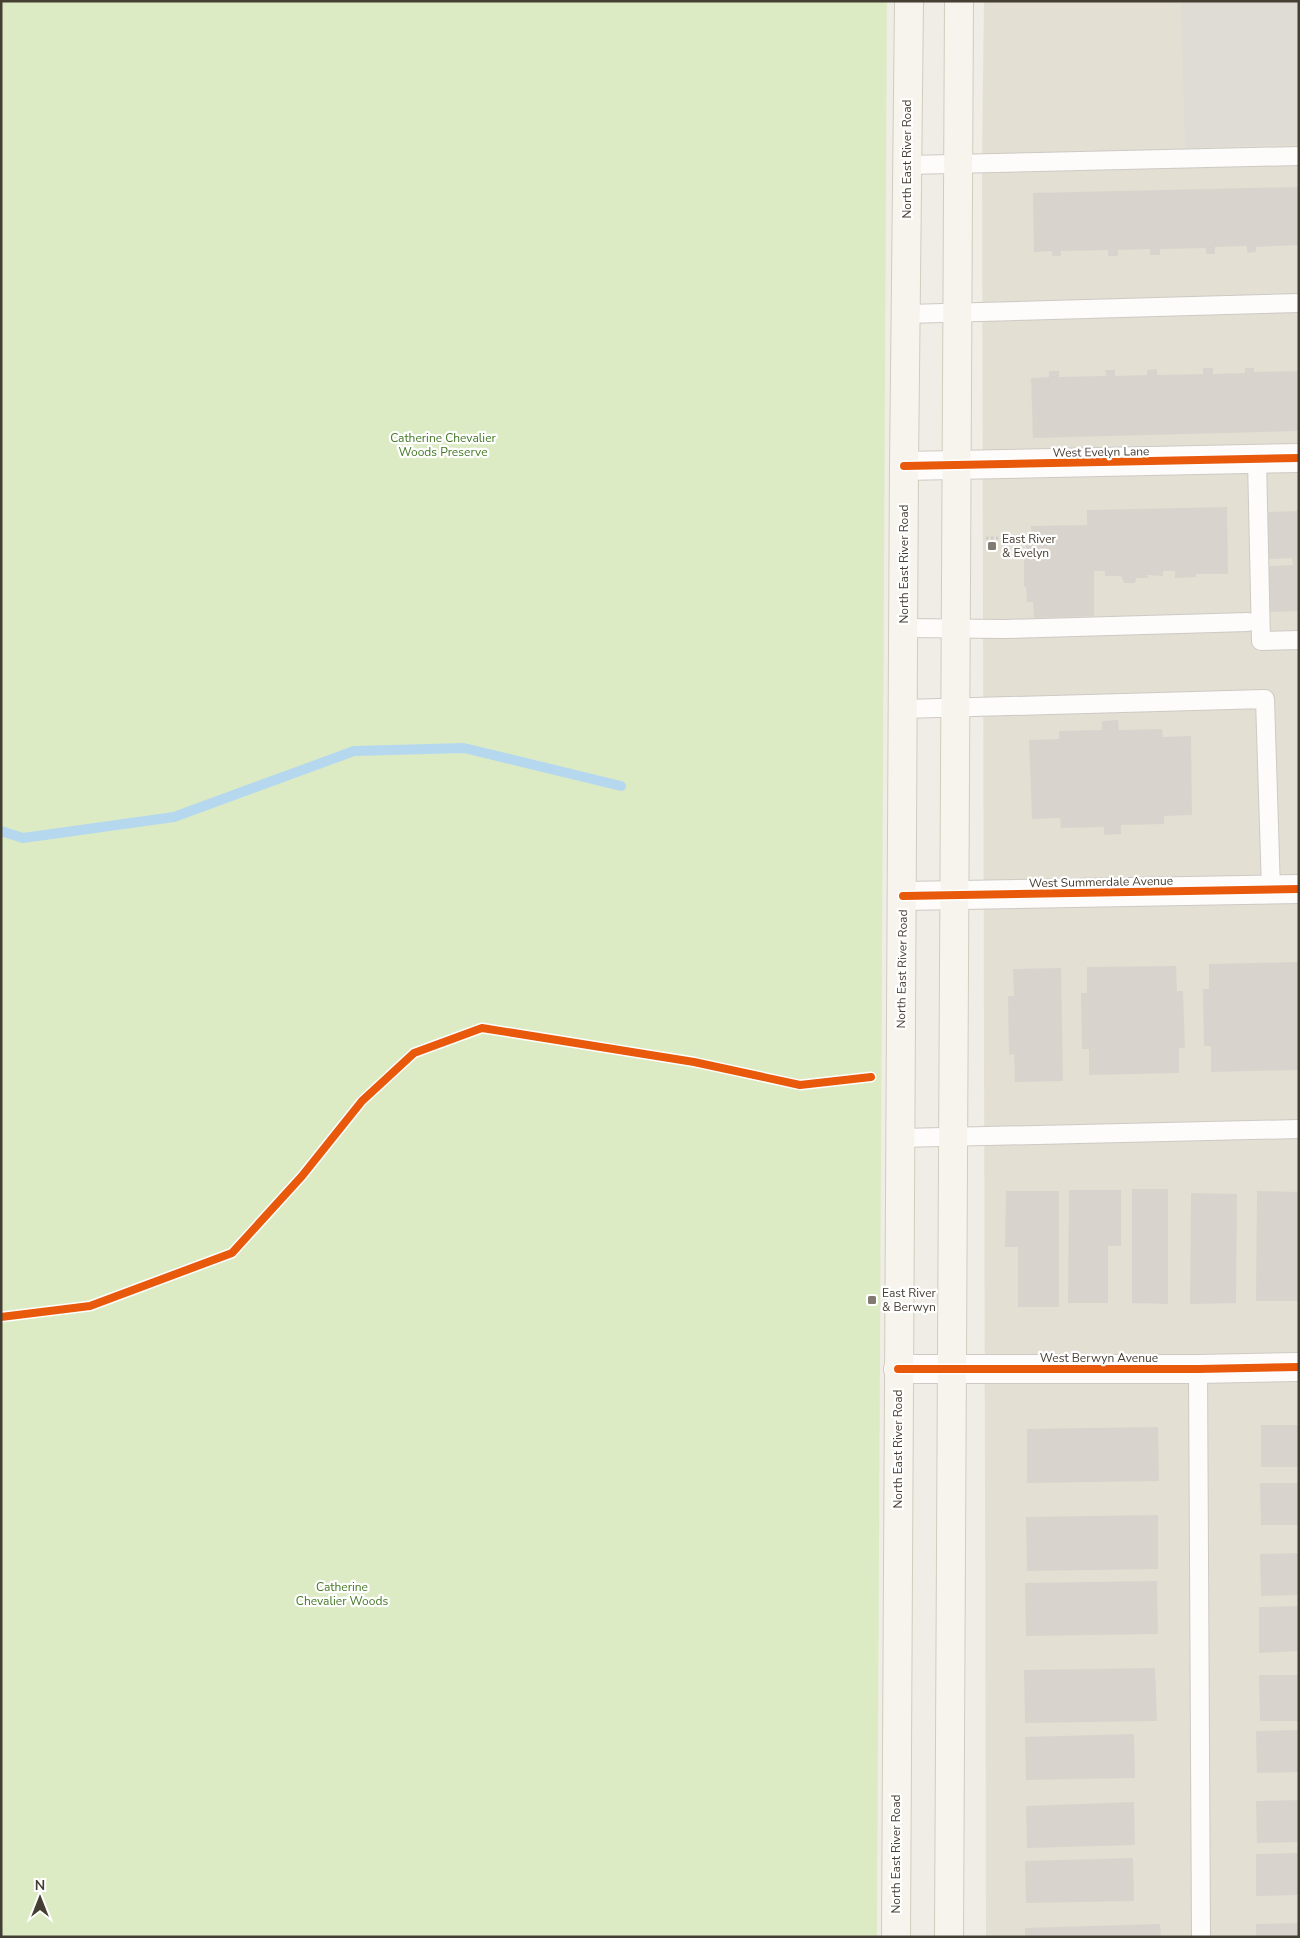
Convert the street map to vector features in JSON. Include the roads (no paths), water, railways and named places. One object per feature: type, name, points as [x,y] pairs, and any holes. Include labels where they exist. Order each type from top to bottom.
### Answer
[{"type":"main road","name":"North East River Road","points":[[896,1937],[904,466],[909,1]]},
{"type":"main road","points":[[949,1937],[958,1]]},
{"type":"street","name":"West Evelyn Lane","points":[[904,466],[1299,458]]},
{"type":"street","name":"West Summerdale Avenue","points":[[903,896],[1299,889]]},
{"type":"street","name":"West Berwyn Avenue","points":[[898,1369],[1299,1367]]},
{"type":"lane","points":[[907,165],[1299,156]]},
{"type":"lane","points":[[907,314],[1299,303]]},
{"type":"lane","points":[[1257,459],[1261,641],[1299,640]]},
{"type":"lane","points":[[904,628],[1004,628],[1248,622]]},
{"type":"lane","points":[[904,709],[1265,699],[1271,890]]},
{"type":"lane","points":[[900,1138],[1299,1128]]},
{"type":"lane","points":[[1198,1369],[1201,1937]]},
{"type":"waterway","points":[[1,831],[23,838],[174,817],[354,751],[464,748],[621,786]]},
{"type":"place","name":"East River & Evelyn","points":[[992,546]]},
{"type":"place","name":"East River & Berwyn","points":[[872,1300]]},
{"type":"park label","name":"Catherine Chevalier Woods Preserve","points":[[443,445]]},
{"type":"park label","name":"Catherine Chevalier Woods","points":[[342,1594]]}]
